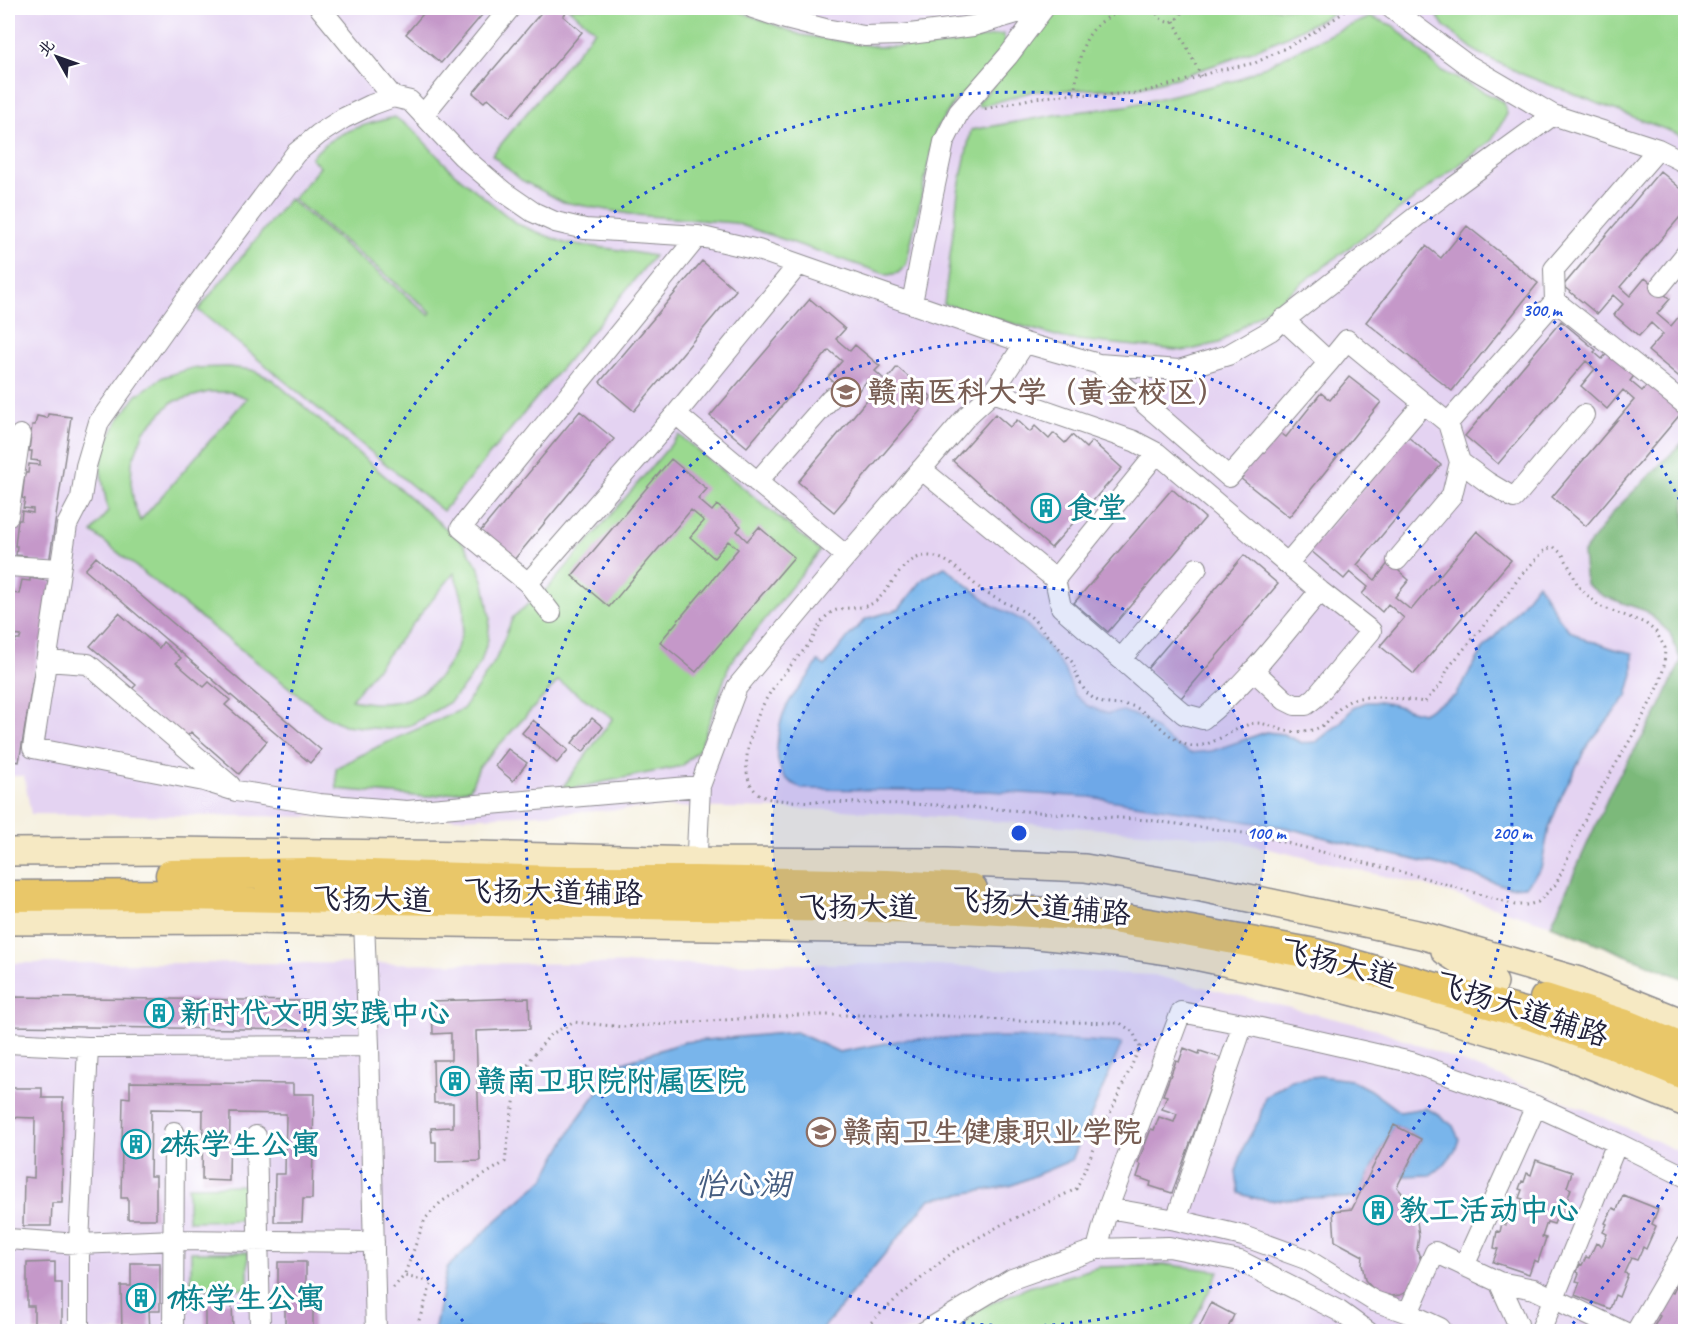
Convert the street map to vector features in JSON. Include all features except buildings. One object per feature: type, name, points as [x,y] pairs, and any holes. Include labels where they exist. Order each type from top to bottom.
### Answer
[{"type":"main road","name":"飞扬大道","points":[[8,877],[309,873],[556,881],[886,885],[1086,894],[1317,936],[1494,983],[1626,1025],[1684,1032]]},
{"type":"main road","name":"飞扬大道","points":[[8,896],[182,895],[506,902],[696,882],[837,908],[964,908],[1101,916],[1315,954],[1531,1015],[1616,1045],[1686,1075]]},
{"type":"street","points":[[320,8],[393,97]]},
{"type":"street","points":[[423,115],[510,8]]},
{"type":"street","points":[[753,8],[825,29],[864,36],[902,35],[973,26],[1034,8]]},
{"type":"street","points":[[912,303],[944,142],[959,111],[1008,56],[1044,8]]},
{"type":"street","points":[[1391,8],[1466,64],[1553,115],[1658,149],[1686,163]]},
{"type":"street","points":[[700,786],[407,811],[319,804],[236,790],[204,781],[33,748],[67,525],[81,498],[86,466],[99,422],[184,302],[296,153],[319,134],[344,118],[393,97],[410,101],[462,156],[504,192],[533,212],[555,222],[585,229],[698,236],[758,250],[1025,343],[1099,364],[1179,370],[1228,355],[1270,331],[1454,187],[1553,115]]},
{"type":"street","points":[[1448,423],[1556,302],[1554,269],[1658,149]]},
{"type":"street","points":[[551,613],[528,583],[461,528],[698,236]]},
{"type":"street","points":[[1660,286],[1686,254]]},
{"type":"street","points":[[528,583],[676,414],[798,265]]},
{"type":"street","points":[[1556,302],[1686,405]]},
{"type":"street","points":[[1283,319],[1329,362]]},
{"type":"street","points":[[1099,364],[1229,477],[1347,340],[1448,423],[1460,462],[1452,495],[1397,560]]},
{"type":"street","points":[[696,882],[700,786],[737,687],[921,469],[967,416],[993,392],[1025,343]]},
{"type":"street","points":[[993,392],[1134,441],[1157,453],[1371,632],[1316,697],[1306,705],[1295,705],[1285,700],[1253,670]]},
{"type":"street","points":[[757,482],[831,398]]},
{"type":"street","points":[[1287,564],[1424,403]]},
{"type":"street","points":[[676,414],[846,556]]},
{"type":"street","points":[[1460,462],[1487,483],[1514,498],[1584,415]]},
{"type":"street","points":[[8,516],[20,435]]},
{"type":"street","points":[[1055,579],[1157,453]]},
{"type":"street","points":[[921,469],[1055,579],[1061,607],[1184,714],[1203,719],[1216,708],[1253,670],[1320,591]]},
{"type":"street","points":[[8,566],[60,570]]},
{"type":"street","points":[[1121,659],[1197,568]]},
{"type":"street","points":[[46,661],[88,664],[236,790]]},
{"type":"street","name":"飞扬大道辅路","points":[[8,852],[173,851],[478,855],[696,882],[946,862],[1085,868],[1202,888],[1421,935],[1579,981],[1684,1032]]},
{"type":"street","points":[[309,873],[360,855]]},
{"type":"street","points":[[478,855],[556,881]]},
{"type":"street","points":[[886,885],[946,862]]},
{"type":"street","points":[[182,895],[248,920]]},
{"type":"street","points":[[436,923],[506,902]]},
{"type":"street","points":[[837,908],[911,930]]},
{"type":"street","points":[[1028,934],[1101,916]]},
{"type":"street","name":"飞扬大道辅路","points":[[8,921],[248,920],[911,930],[1028,934],[1114,943],[1186,954],[1304,979],[1396,1003],[1591,1064],[1686,1103]]},
{"type":"street","points":[[364,922],[375,1332]]},
{"type":"street","points":[[1421,935],[1494,983]]},
{"type":"street","points":[[1097,1249],[1108,1208],[1181,1012],[1411,1062],[1536,1106],[1686,1177]]},
{"type":"street","points":[[1531,1015],[1591,1064]]},
{"type":"street","points":[[1176,1220],[1243,1024]]},
{"type":"street","points":[[8,1043],[88,1047],[369,1046]]},
{"type":"street","points":[[79,1332],[79,1244],[88,1047]]},
{"type":"street","points":[[1464,1266],[1536,1106]]},
{"type":"street","points":[[173,1332],[174,1132]]},
{"type":"street","points":[[256,1136],[260,1326]]},
{"type":"street","points":[[1498,1282],[1523,1330],[1554,1298],[1617,1143]]},
{"type":"street","points":[[1108,1208],[1176,1220],[1243,1236],[1306,1259],[1374,1301],[1408,1313],[1440,1328],[1443,1332]]},
{"type":"street","points":[[8,1239],[79,1244],[174,1240],[374,1242]]},
{"type":"street","points":[[1636,1332],[1686,1246]]},
{"type":"street","points":[[924,1332],[1012,1279],[1097,1249],[1169,1248],[1240,1261],[1339,1311],[1368,1332]]},
{"type":"street","points":[[1408,1313],[1436,1252],[1498,1282],[1534,1289],[1624,1332]]},
{"type":"path","points":[[1074,94],[1080,56],[1095,28],[1113,15],[1128,12],[1134,8]]},
{"type":"path","points":[[1155,8],[1158,16],[1169,22],[1181,15],[1183,8]]},
{"type":"path","points":[[959,111],[989,109],[1034,98],[1074,94],[1139,93],[1215,71],[1255,63],[1305,38],[1342,13],[1344,8]]},
{"type":"path","points":[[1174,21],[1201,76]]},
{"type":"path","points":[[1554,548],[1563,555],[1578,586],[1599,606],[1645,623],[1656,632],[1665,648],[1664,666],[1659,686],[1590,808],[1556,884],[1538,902],[1515,905],[1414,875],[1239,833],[1148,820],[939,804],[789,801],[767,798],[755,792],[747,777],[746,763],[752,735],[764,702],[784,672],[811,641],[817,628],[831,612],[855,609],[875,602],[913,559],[928,555],[942,559],[983,591],[1031,617],[1073,663],[1075,673],[1083,688],[1096,700],[1134,707],[1176,740],[1189,746],[1203,746],[1249,723],[1269,724],[1287,731],[1321,728],[1345,705],[1353,700],[1369,697],[1425,702],[1441,684],[1448,668],[1490,618],[1521,575],[1546,549],[1554,548]]},
{"type":"path","points":[[418,1332],[418,1323],[432,1282],[404,1276],[425,1219],[441,1202],[505,1162],[519,1079],[532,1057],[550,1035],[573,1022],[623,1027],[797,1016],[933,1015],[1015,1021],[1120,1023],[1133,1032],[1140,1047],[1076,1189],[1001,1225],[953,1252],[895,1300],[861,1332]]},
{"type":"shaded area","name":"赣南医科大学（黄金校区）","points":[[8,8],[1685,8],[1685,979],[1551,925],[1426,886],[1222,838],[844,810],[670,807],[461,818],[31,814],[24,776],[8,776]]},
{"type":"shaded area","name":"赣南卫生健康职业学院","points":[[8,963],[908,964],[1153,975],[1377,1029],[1584,1109],[1685,1154],[1685,1331],[8,1332]]},
{"type":"green space","points":[[568,8],[731,8],[801,35],[879,47],[941,46],[1003,34],[1007,51],[954,102],[936,130],[906,265],[898,273],[888,275],[735,223],[635,215],[563,202],[521,180],[492,155],[595,30]]},
{"type":"green space","points":[[1061,8],[1335,8],[1336,12],[1281,39],[1176,78],[1135,88],[1034,91],[980,107],[977,104]]},
{"type":"green space","points":[[1432,8],[1685,8],[1685,137],[1524,75],[1478,53],[1444,26]]},
{"type":"green space","points":[[1371,17],[1394,26],[1440,70],[1504,102],[1507,114],[1492,140],[1219,343],[1186,351],[1067,339],[944,304],[958,192],[971,130],[1061,114],[1126,106],[1237,80]]},
{"type":"green space","points":[[395,117],[413,130],[453,172],[517,224],[565,243],[654,256],[443,511],[198,310],[289,199],[429,315],[431,312],[293,199],[320,167],[311,158],[329,141],[349,130]]},
{"type":"green space","points":[[228,367],[252,370],[273,380],[464,544],[478,566],[484,583],[490,617],[488,639],[481,662],[450,702],[411,725],[389,729],[344,725],[324,715],[92,532],[108,511],[100,467],[107,442],[119,419],[137,395],[163,377],[192,368]],"holes":[[[209,392],[231,392],[247,398],[140,521],[134,504],[131,483],[132,462],[144,431],[172,402]],[[454,573],[463,599],[464,621],[457,647],[444,671],[425,690],[406,699],[382,703],[351,700]]]},
{"type":"green space","points":[[679,435],[820,551],[730,663],[700,748],[682,766],[560,791],[613,718],[558,681],[479,767],[470,789],[426,797],[337,789],[336,768],[379,746],[463,709],[495,661],[513,617],[550,586]]},
{"type":"green space","points":[[1685,440],[1685,979],[1551,925],[1614,784],[1656,715],[1681,661],[1670,633],[1646,611],[1603,596],[1586,584],[1583,553],[1614,511]]},
{"type":"green space","points":[[245,1185],[245,1220],[188,1221],[188,1186]]},
{"type":"green space","points":[[191,1252],[248,1252],[248,1289],[191,1289]]},
{"type":"green space","points":[[1169,1265],[1219,1271],[1189,1331],[943,1332],[973,1311],[1029,1287],[1099,1267]]},
{"type":"water","points":[[945,567],[992,605],[1022,620],[1044,642],[1064,669],[1075,695],[1088,706],[1108,714],[1123,711],[1144,719],[1173,744],[1190,753],[1212,751],[1266,732],[1283,734],[1302,743],[1316,742],[1340,723],[1353,708],[1366,702],[1383,702],[1422,713],[1455,696],[1484,648],[1508,622],[1538,583],[1558,617],[1568,629],[1587,641],[1633,653],[1633,674],[1627,696],[1587,746],[1562,795],[1549,828],[1541,868],[1526,886],[1509,887],[1450,868],[1288,828],[1090,797],[988,791],[802,789],[789,781],[783,775],[778,757],[780,726],[786,707],[818,661],[825,666],[866,619],[899,609],[924,578]]},
{"type":"water","name":"怡心湖","points":[[796,1032],[839,1052],[908,1039],[1013,1037],[1122,1043],[1072,1160],[1010,1186],[930,1199],[821,1331],[434,1331],[447,1268],[544,1179],[577,1120],[618,1064],[684,1042]]},
{"type":"water","points":[[1319,1076],[1351,1080],[1370,1090],[1400,1112],[1426,1108],[1439,1115],[1453,1126],[1459,1139],[1455,1151],[1443,1166],[1430,1175],[1402,1176],[1421,1139],[1394,1125],[1357,1198],[1265,1200],[1239,1193],[1236,1172],[1244,1146],[1259,1120],[1265,1097],[1291,1080]]},
{"type":"place","name":"赣南医科大学（黄金校区）","points":[[846,392]]},
{"type":"place","name":"食堂","points":[[1046,508]]},
{"type":"place","name":"新时代文明实践中心","points":[[159,1013]]},
{"type":"place","name":"赣南卫职院附属医院","points":[[455,1081]]},
{"type":"place","name":"赣南卫生健康职业学院","points":[[821,1132]]},
{"type":"place","name":"2栋学生公寓","points":[[136,1144]]},
{"type":"place","name":"教工活动中心","points":[[1378,1210]]},
{"type":"place","name":"1栋学生公寓","points":[[141,1298]]}]
